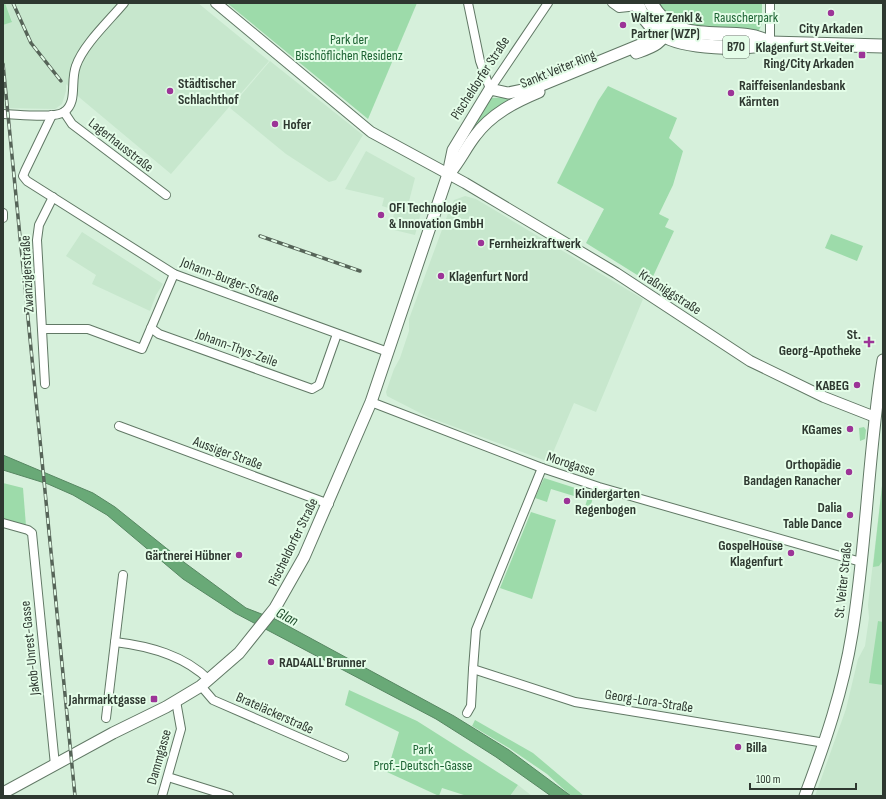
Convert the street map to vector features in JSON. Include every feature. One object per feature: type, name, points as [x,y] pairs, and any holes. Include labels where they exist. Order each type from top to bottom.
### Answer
[{"type":"main road","points":[[651,3],[664,29]]},
{"type":"main road","name":"B70","points":[[638,4],[648,22],[664,29],[690,44],[756,47],[770,43],[883,46]]},
{"type":"main road","name":"B70","points":[[664,29],[676,26],[702,34],[760,37],[770,43]]},
{"type":"main road","name":"Sankt Veiter Ring","points":[[490,89],[508,93],[537,86],[642,44],[664,29]]},
{"type":"main road","name":"Sankt Veiter Ring","points":[[461,160],[476,135],[485,124],[507,107],[526,97],[654,46],[664,29]]},
{"type":"main road","name":"Pischeldorfer Straße","points":[[3,793],[113,732],[176,701],[205,683],[239,653],[275,608],[301,564],[371,402],[448,174],[453,150],[490,89]]},
{"type":"main road","name":"Pischeldorfer Straße","points":[[448,174],[461,160]]},
{"type":"main road","name":"St. Veiter Straße","points":[[805,796],[825,743],[836,707],[848,656],[858,596],[879,418],[883,360]]},
{"type":"street","points":[[3,114],[52,115],[64,112],[72,102],[72,76],[82,53],[124,3]]},
{"type":"street","name":"Kraßniggstraße","points":[[216,3],[371,132],[465,182],[616,274],[750,362],[824,397],[879,418]]},
{"type":"street","points":[[468,3],[480,61],[490,89]]},
{"type":"street","name":"Pischeldorfer Straße","points":[[490,89],[548,3]]},
{"type":"street","points":[[612,3],[619,8],[638,4]]},
{"type":"street","points":[[770,3],[770,43]]},
{"type":"street","name":"Lagerhausstraße","points":[[64,112],[72,124],[166,195]]},
{"type":"street","points":[[52,115],[24,176],[27,181],[53,197]]},
{"type":"street","name":"Johann-Burger-Straße","points":[[53,197],[174,274],[388,352]]},
{"type":"street","name":"Zwanzigerstraße","points":[[45,384],[37,240],[39,225],[53,197]]},
{"type":"street","points":[[3,213],[3,218]]},
{"type":"street","points":[[43,329],[88,329],[142,349],[174,274]]},
{"type":"street","name":"Johann-Thys-Zeile","points":[[151,328],[159,334],[312,389],[319,385],[337,334]]},
{"type":"street","name":"Morogasse","points":[[371,402],[542,468],[599,487],[861,562]]},
{"type":"street","name":"Aussiger Straße","points":[[119,426],[328,504]]},
{"type":"street","points":[[467,713],[471,706],[476,630],[542,468]]},
{"type":"street","name":"Jakob-Unrest-Gasse","points":[[3,523],[28,530],[32,533],[55,765]]},
{"type":"street","points":[[106,718],[123,575]]},
{"type":"street","points":[[115,642],[143,646],[177,658],[201,672],[205,683]]},
{"type":"street","name":"Georg-Lora-Straße","points":[[473,669],[574,702],[825,743]]},
{"type":"street","name":"Brateläckerstraße","points":[[205,683],[213,700],[344,757]]},
{"type":"street","name":"Dammgasse","points":[[162,796],[181,729],[176,701]]},
{"type":"street","points":[[168,776],[229,796]]},
{"type":"shaded area","points":[[5,3],[198,3],[269,61],[171,174],[80,98],[66,84],[66,91],[62,104],[55,109],[3,108],[3,25],[12,21]]},
{"type":"shaded area","points":[[270,61],[363,135],[336,180],[329,182],[286,154],[230,108]]},
{"type":"shaded area","points":[[366,151],[415,178],[408,205],[422,209],[415,235],[390,229],[395,210],[382,206],[384,198],[345,189]]},
{"type":"shaded area","points":[[465,196],[476,199],[643,299],[596,412],[574,403],[549,462],[428,417],[387,396],[386,392],[409,331],[409,319],[450,208],[454,200]]},
{"type":"shaded area","points":[[82,232],[163,284],[156,295],[150,311],[92,284],[96,275],[66,256]]},
{"type":"shaded area","points":[[3,455],[93,493],[115,507],[181,560],[246,608],[277,620],[454,716],[509,750],[571,796],[551,796],[496,757],[436,719],[235,613],[183,579],[107,515],[73,495],[48,484],[3,470]]},
{"type":"shaded area","points":[[883,477],[883,796],[815,796],[846,709],[858,659],[865,646],[869,618],[868,605]]},
{"type":"shaded area","points":[[518,785],[532,796],[510,796]]},
{"type":"green space","points":[[3,3],[5,3],[12,22],[3,25]]},
{"type":"green space","name":"Park der Bischöflichen Residenz","points":[[227,3],[417,3],[368,119]]},
{"type":"green space","name":"Rauscherpark","points":[[658,3],[762,3],[762,24],[758,32],[730,32],[677,23],[664,12]]},
{"type":"green space","points":[[608,86],[677,118],[669,138],[683,151],[673,185],[659,214],[669,219],[665,227],[674,231],[650,283],[586,243],[604,209],[557,183],[598,101]]},
{"type":"green space","points":[[516,97],[458,156],[468,132],[491,98]]},
{"type":"green space","points":[[831,234],[863,246],[857,261],[825,248]]},
{"type":"green space","points":[[864,427],[866,430],[865,439],[860,441],[859,428]]},
{"type":"green space","points":[[883,477],[883,560],[879,566],[873,567]]},
{"type":"green space","points":[[544,478],[594,494],[590,508],[585,507],[587,500],[551,489],[547,502],[535,498]]},
{"type":"green space","points":[[3,483],[23,488],[26,526],[3,519]]},
{"type":"green space","points":[[531,512],[556,520],[532,599],[500,588]]},
{"type":"green space","points":[[878,621],[883,622],[883,685],[869,683]]},
{"type":"green space","name":"Park Prof.-Deutsch-Gasse","points":[[349,690],[417,721],[518,785],[510,796],[467,796],[442,788],[439,796],[387,772],[399,732],[345,705]]},
{"type":"green space","points":[[475,720],[533,753],[584,796],[571,796],[547,774],[509,748],[472,726]]},
{"type":"railway","points":[[13,3],[31,43],[61,81]]},
{"type":"railway","points":[[3,64],[75,796]]},
{"type":"railway","points":[[260,236],[360,271]]},
{"type":"place","name":"City Arkaden","points":[[831,13]]},
{"type":"place","name":"Walter Zenkl & Partner (WZP)","points":[[623,25]]},
{"type":"place","name":"Klagenfurt St.Veiter Ring/City Arkaden","points":[[862,55]]},
{"type":"place","name":"Städtischer Schlachthof","points":[[170,91]]},
{"type":"place","name":"Raiffeisenlandesbank Kärnten","points":[[731,93]]},
{"type":"place","name":"Hofer","points":[[275,124]]},
{"type":"place","name":"OFI Technologie & Innovation GmbH","points":[[381,215]]},
{"type":"place","name":"Fernheizkraftwerk","points":[[481,243]]},
{"type":"place","name":"Klagenfurt Nord","points":[[441,276]]},
{"type":"place","name":"St. Georg-Apotheke","points":[[869,342]]},
{"type":"place","name":"KABEG","points":[[857,385]]},
{"type":"place","name":"KGames","points":[[850,429]]},
{"type":"place","name":"Orthopädie Bandagen Ranacher","points":[[849,472]]},
{"type":"place","name":"Kindergarten Regenbogen","points":[[567,501]]},
{"type":"place","name":"Dalia Table Dance","points":[[850,515]]},
{"type":"place","name":"GospelHouse Klagenfurt","points":[[791,553]]},
{"type":"place","name":"Gärtnerei Hübner","points":[[239,555]]},
{"type":"place","name":"RAD4ALL Brunner","points":[[271,662]]},
{"type":"place","name":"Jahrmarktgasse","points":[[154,699]]},
{"type":"place","name":"Billa","points":[[738,747]]},
{"type":"water label","name":"Glan","points":[[287,617]]}]
